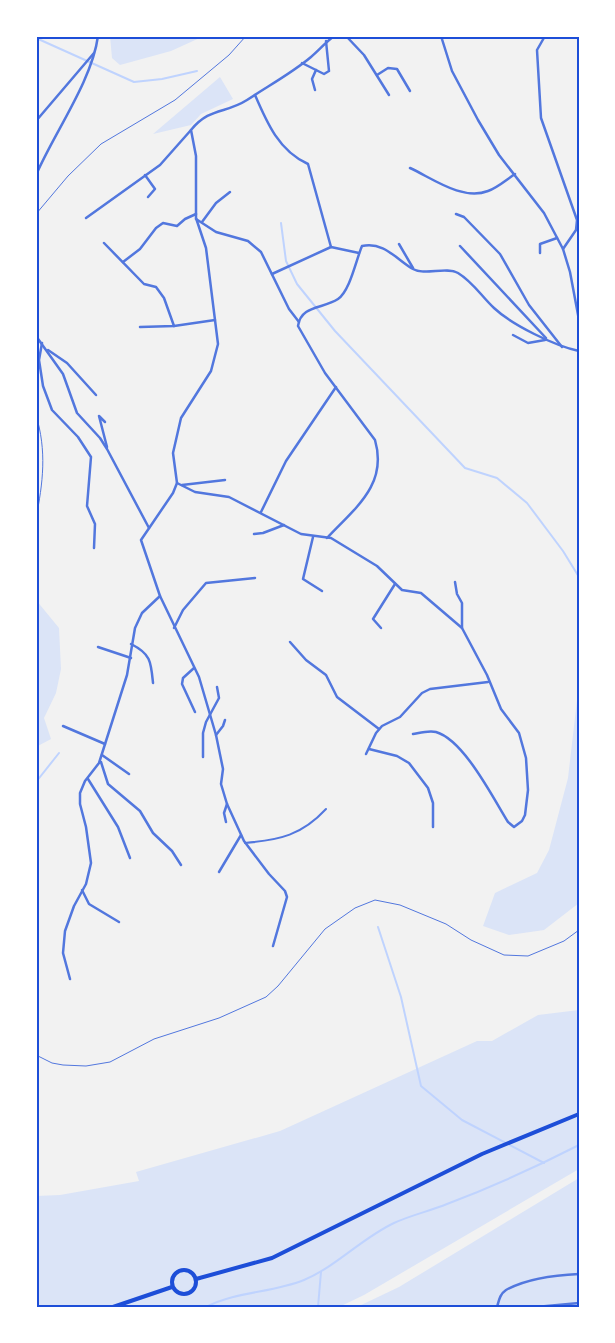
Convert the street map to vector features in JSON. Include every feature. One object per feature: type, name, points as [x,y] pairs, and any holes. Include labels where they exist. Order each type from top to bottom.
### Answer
[{"type":"main road","points":[[196,1279],[272,1258],[482,1154],[579,1114]]},
{"type":"main road","points":[[172,1287],[173,1276],[179,1271],[189,1271],[196,1279]]},
{"type":"main road","points":[[172,1287],[180,1294],[187,1294],[193,1290],[196,1279]]},
{"type":"main road","points":[[113,1307],[172,1287]]},
{"type":"street","points":[[36,176],[47,149],[68,114],[96,50],[98,36]]},
{"type":"street","points":[[86,218],[160,165],[202,117],[244,102],[302,63],[334,36]]},
{"type":"street","points":[[346,36],[364,55],[390,95]]},
{"type":"street","points":[[441,36],[452,72],[499,155],[544,213],[563,249],[570,272],[579,320]]},
{"type":"street","points":[[545,36],[537,50],[542,118],[577,220],[576,230],[563,249]]},
{"type":"street","points":[[302,63],[324,74],[329,71],[326,41]]},
{"type":"street","points":[[36,122],[96,50]]},
{"type":"street","points":[[377,75],[388,68],[397,69],[410,92]]},
{"type":"street","points":[[315,90],[312,78],[316,70]]},
{"type":"street","points":[[255,94],[267,123],[292,157],[308,164],[331,247]]},
{"type":"street","points":[[191,130],[196,156],[196,216],[206,248],[218,344],[212,371],[181,418],[173,453],[177,483],[165,507],[141,540],[160,596],[194,668],[210,713],[223,769],[222,784],[227,804],[246,843],[269,874],[285,891],[287,897],[273,946]]},
{"type":"street","points":[[410,168],[460,192],[474,194],[488,192],[515,174]]},
{"type":"street","points":[[145,175],[155,190],[148,197]]},
{"type":"street","points":[[202,222],[216,203],[230,192]]},
{"type":"street","points":[[456,214],[464,217],[500,254],[529,304],[563,348]]},
{"type":"street","points":[[196,216],[216,232],[248,241],[261,252],[289,309],[299,322]]},
{"type":"street","points":[[122,262],[140,248],[156,228],[163,223],[177,226],[185,219],[196,216]]},
{"type":"street","points":[[540,253],[540,244],[557,238]]},
{"type":"street","points":[[104,243],[144,284],[156,287],[164,298],[174,326]]},
{"type":"street","points":[[327,538],[368,494],[378,471],[378,450],[375,440],[336,387],[298,326],[299,318],[306,311],[337,300],[346,291],[362,246],[368,244],[394,253],[414,270],[457,272],[475,287],[494,309],[548,341],[563,348],[579,351]]},
{"type":"street","points":[[399,244],[414,270]]},
{"type":"street","points":[[460,246],[548,341]]},
{"type":"street","points":[[272,274],[331,247],[359,253]]},
{"type":"street","points":[[140,327],[174,326],[215,320]]},
{"type":"street","points":[[513,335],[528,342],[548,341]]},
{"type":"street","points":[[36,336],[63,374],[77,413],[100,438],[109,452],[149,528]]},
{"type":"street","points":[[42,343],[39,360],[43,386],[52,410],[78,437],[91,457],[87,506],[94,524],[94,548]]},
{"type":"street","points":[[45,347],[67,363],[96,395]]},
{"type":"street","points":[[261,512],[286,461],[336,387]]},
{"type":"street","points":[[106,422],[99,416],[109,452]]},
{"type":"street","points":[[181,485],[225,480]]},
{"type":"street","points":[[177,483],[195,492],[229,497],[301,534],[327,538],[376,566],[395,584],[409,592],[421,593],[462,628],[476,652],[501,709],[519,733],[526,758],[528,790],[525,815],[522,821],[514,826],[508,822],[477,771],[447,736],[434,731],[412,734]]},
{"type":"street","points":[[254,534],[263,533],[284,525]]},
{"type":"street","points":[[314,536],[303,579],[322,591]]},
{"type":"street","points":[[174,628],[183,610],[206,583],[255,578]]},
{"type":"street","points":[[455,582],[457,594],[462,603],[462,628]]},
{"type":"street","points":[[381,628],[373,618],[395,584]]},
{"type":"street","points":[[70,979],[63,953],[65,931],[91,863],[86,827],[80,804],[80,793],[100,760],[131,658],[131,644],[142,613],[160,596]]},
{"type":"street","points":[[290,642],[306,660],[326,675],[337,697],[379,729]]},
{"type":"street","points":[[131,644],[144,651],[151,664],[153,683]]},
{"type":"street","points":[[98,647],[131,658]]},
{"type":"street","points":[[194,668],[183,678],[182,684],[195,712]]},
{"type":"street","points":[[366,754],[379,729],[400,717],[422,693],[430,689],[488,682]]},
{"type":"street","points":[[203,757],[203,732],[210,713],[219,698],[217,687]]},
{"type":"street","points":[[216,735],[225,720]]},
{"type":"street","points":[[63,726],[105,744]]},
{"type":"street","points":[[368,749],[398,756],[409,763],[428,788],[432,803],[432,828]]},
{"type":"street","points":[[102,754],[129,774]]},
{"type":"street","points":[[100,760],[108,784],[140,811],[154,833],[172,851],[181,865]]},
{"type":"street","points":[[88,778],[118,827],[130,858]]},
{"type":"street","points":[[226,822],[224,813],[227,804]]},
{"type":"street","points":[[246,843],[266,841],[297,834],[326,809]]},
{"type":"street","points":[[219,872],[241,834]]},
{"type":"street","points":[[82,890],[89,904],[119,922]]},
{"type":"street","points":[[497,1307],[500,1297],[506,1291],[549,1277],[579,1274]]},
{"type":"street","points":[[536,1307],[579,1303]]},
{"type":"lane","points":[[36,214],[68,176],[101,144],[175,100],[222,61],[246,36]]},
{"type":"lane","points":[[36,415],[44,450],[44,466],[36,518]]},
{"type":"lane","points":[[36,1055],[52,1063],[63,1065],[86,1066],[110,1062],[154,1039],[219,1018],[266,997],[325,929],[355,908],[375,900],[400,905],[446,924],[471,940],[504,955],[528,956],[564,941],[579,930]]},
{"type":"shaded area","points":[[110,36],[204,36],[171,51],[120,65],[112,58]]},
{"type":"shaded area","points":[[220,77],[233,99],[201,114],[191,125],[153,134]]},
{"type":"shaded area","points":[[36,600],[59,628],[61,669],[56,693],[44,718],[51,739],[36,747]]},
{"type":"shaded area","points":[[579,683],[579,903],[544,930],[509,935],[483,926],[495,893],[537,873],[549,850],[568,778]]},
{"type":"shaded area","points":[[579,1010],[579,1169],[364,1295],[339,1307],[36,1307],[36,1196],[60,1195],[139,1181],[136,1172],[280,1131],[477,1041],[492,1041],[538,1015]]},
{"type":"shaded area","points":[[579,1178],[579,1307],[357,1307],[399,1287]]},
{"type":"waterway","points":[[36,38],[134,82],[162,79],[197,71]]},
{"type":"waterway","points":[[281,223],[286,261],[297,284],[335,331],[465,468],[497,478],[527,503],[563,551],[579,577]]},
{"type":"waterway","points":[[36,782],[59,753]]},
{"type":"waterway","points":[[378,927],[401,997],[421,1086],[462,1120],[544,1163]]},
{"type":"waterway","points":[[206,1307],[230,1298],[304,1280],[394,1223],[481,1191],[579,1145]]},
{"type":"waterway","points":[[318,1307],[321,1272]]}]
